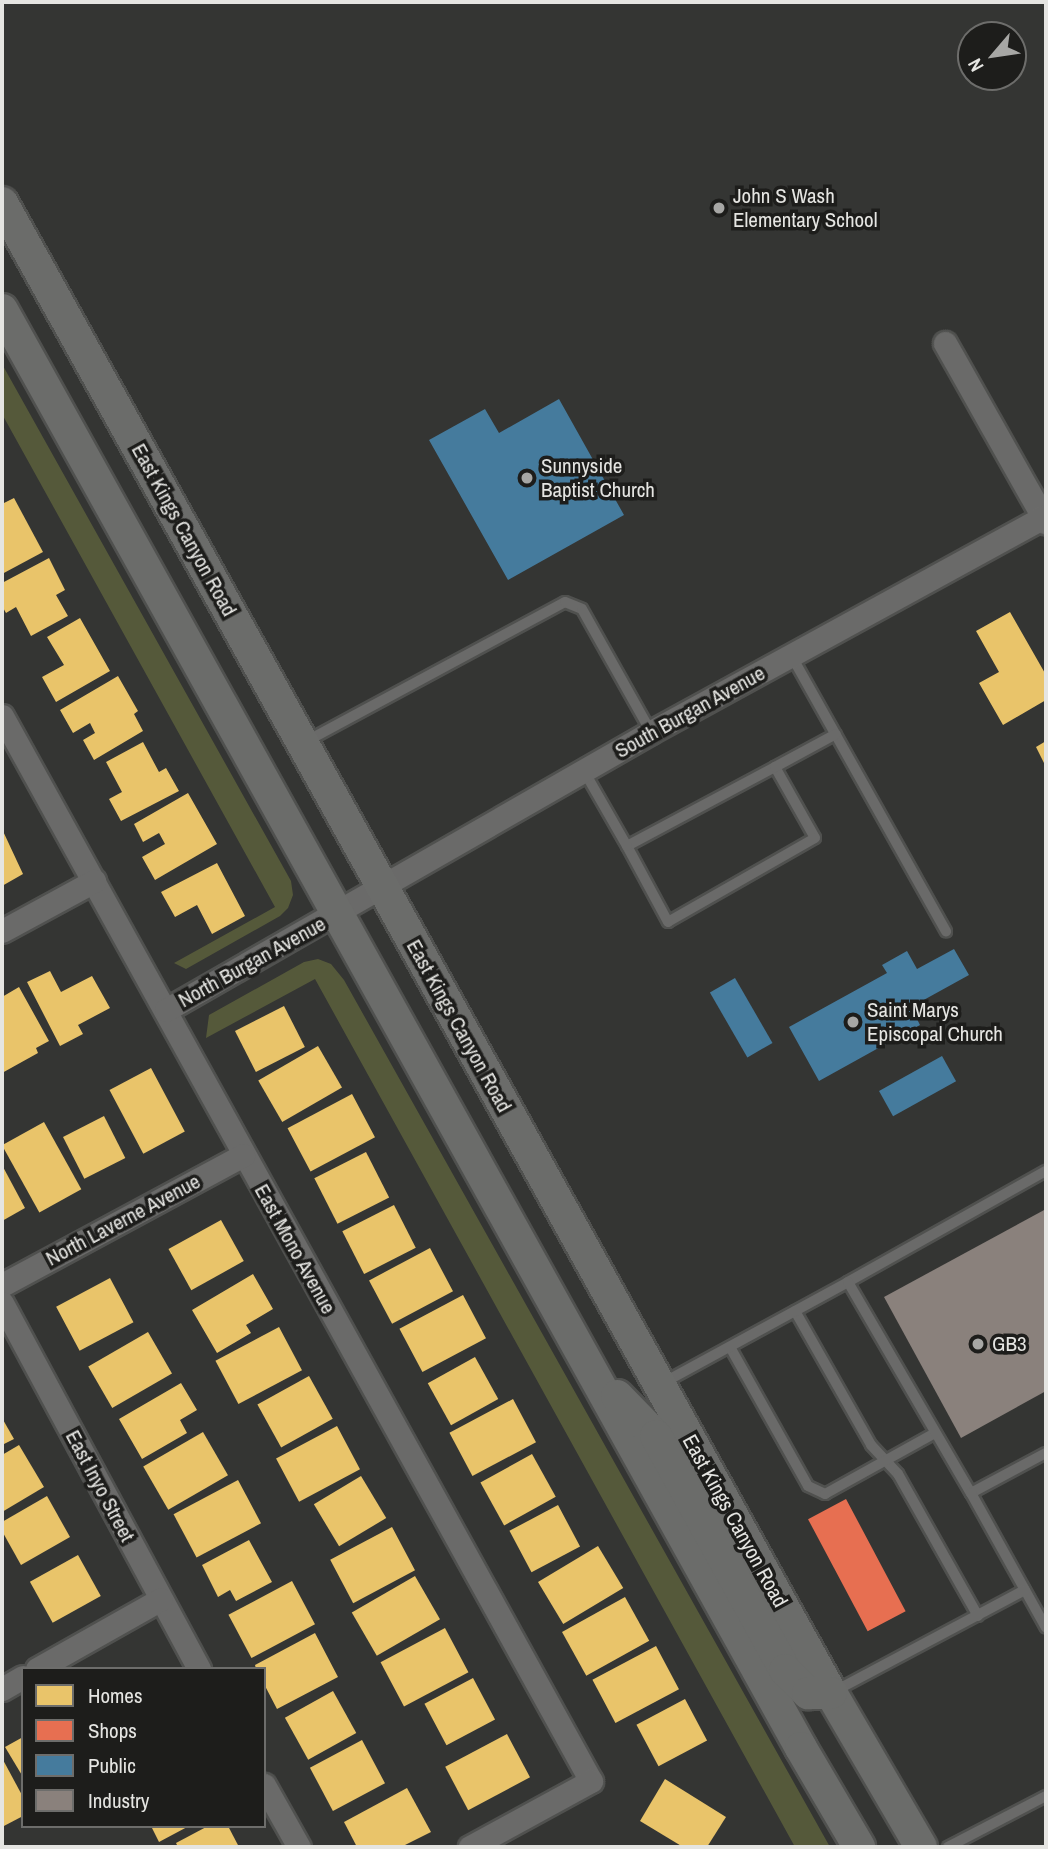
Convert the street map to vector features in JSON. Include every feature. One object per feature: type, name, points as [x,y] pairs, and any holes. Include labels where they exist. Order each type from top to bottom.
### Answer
[{"type":"main road","name":"East Kings Canyon Road","points":[[2,203],[831,1693],[921,1847]]},
{"type":"main road","points":[[2,310],[859,1847]]},
{"type":"main road","points":[[589,1367],[656,1436],[785,1671],[808,1693],[831,1693]]},
{"type":"street","points":[[945,343],[1045,518]]},
{"type":"street","name":"South Burgan Avenue","points":[[338,914],[652,732],[1045,518]]},
{"type":"street","name":"East Mono Avenue","points":[[2,716],[591,1781],[470,1847]]},
{"type":"street","points":[[2,931],[94,881]]},
{"type":"street","name":"North Burgan Avenue","points":[[166,1010],[338,914]]},
{"type":"street","name":"North Laverne Avenue","points":[[2,1285],[243,1155]]},
{"type":"street","name":"East Inyo Street","points":[[2,1303],[198,1667]]},
{"type":"street","points":[[41,1667],[161,1599]]},
{"type":"street","points":[[2,1689],[21,1678]]},
{"type":"street","points":[[266,1789],[299,1847]]},
{"type":"lane","points":[[303,744],[565,602],[582,608],[652,732]]},
{"type":"lane","points":[[791,655],[946,931]]},
{"type":"lane","points":[[627,846],[836,734]]},
{"type":"lane","points":[[584,771],[668,922],[815,838],[775,767]]},
{"type":"lane","points":[[660,1385],[1046,1171]]},
{"type":"lane","points":[[848,1282],[1046,1628]]},
{"type":"lane","points":[[795,1311],[871,1445],[898,1474],[978,1616]]},
{"type":"lane","points":[[730,1347],[808,1486],[825,1494],[935,1433]]},
{"type":"lane","points":[[971,1493],[1046,1453]]},
{"type":"lane","points":[[831,1693],[1025,1590]]},
{"type":"lane","points":[[948,1847],[1046,1796]]},
{"type":"green space","points":[[2,364],[291,881],[293,895],[288,908],[280,916],[186,969],[174,963],[275,907],[2,414]]},
{"type":"green space","points":[[318,959],[331,964],[344,980],[830,1847],[795,1847],[315,979],[206,1038],[209,1015],[304,962]]},
{"type":"building: Homes","points":[[14,498],[43,552],[2,574],[2,504]]},
{"type":"building: Homes","points":[[49,558],[65,590],[56,595],[68,616],[31,636],[16,607],[6,613],[2,606],[2,583]]},
{"type":"building: Homes","points":[[1010,612],[1046,675],[1046,700],[1003,725],[979,683],[999,672],[976,631]]},
{"type":"building: Homes","points":[[80,618],[110,671],[56,702],[42,677],[64,665],[47,637]]},
{"type":"building: Homes","points":[[118,676],[138,711],[134,714],[143,731],[94,760],[83,740],[95,733],[90,723],[73,733],[60,710]]},
{"type":"building: Homes","points":[[1046,741],[1046,767],[1036,747]]},
{"type":"building: Homes","points":[[143,742],[159,772],[166,768],[179,791],[121,821],[109,799],[122,792],[106,762]]},
{"type":"building: Homes","points":[[188,793],[217,844],[155,880],[142,857],[165,844],[159,833],[143,842],[134,824]]},
{"type":"building: Homes","points":[[2,829],[23,874],[2,886]]},
{"type":"building: Homes","points":[[217,863],[245,916],[212,934],[197,905],[175,917],[161,892]]},
{"type":"building: Homes","points":[[50,971],[61,992],[92,976],[110,1008],[78,1025],[83,1034],[60,1046],[27,982]]},
{"type":"building: Homes","points":[[19,987],[49,1041],[36,1048],[38,1053],[2,1073],[2,997]]},
{"type":"building: Homes","points":[[284,1006],[305,1047],[256,1072],[235,1031]]},
{"type":"building: Homes","points":[[318,1046],[342,1088],[282,1122],[258,1080]]},
{"type":"building: Homes","points":[[151,1068],[185,1132],[143,1154],[110,1090]]},
{"type":"building: Homes","points":[[352,1094],[375,1137],[311,1172],[288,1128]]},
{"type":"building: Homes","points":[[104,1116],[125,1158],[84,1179],[63,1137]]},
{"type":"building: Homes","points":[[44,1122],[81,1189],[39,1213],[2,1145]]},
{"type":"building: Homes","points":[[366,1152],[389,1197],[337,1224],[314,1178]]},
{"type":"building: Homes","points":[[2,1165],[25,1208],[2,1221]]},
{"type":"building: Homes","points":[[394,1205],[416,1248],[364,1274],[342,1231]]},
{"type":"building: Homes","points":[[221,1220],[244,1261],[191,1290],[169,1249]]},
{"type":"building: Homes","points":[[430,1248],[453,1291],[392,1324],[369,1280]]},
{"type":"building: Homes","points":[[253,1274],[273,1309],[246,1325],[251,1333],[217,1353],[192,1310]]},
{"type":"building: Homes","points":[[110,1278],[133,1322],[80,1351],[56,1307]]},
{"type":"building: Homes","points":[[463,1295],[486,1338],[422,1372],[399,1329]]},
{"type":"building: Homes","points":[[279,1327],[302,1370],[238,1404],[215,1361]]},
{"type":"building: Homes","points":[[148,1332],[172,1374],[112,1408],[88,1366]]},
{"type":"building: Homes","points":[[475,1357],[498,1399],[451,1425],[428,1383]]},
{"type":"building: Homes","points":[[309,1376],[333,1419],[281,1447],[257,1405]]},
{"type":"building: Homes","points":[[181,1383],[197,1410],[180,1420],[187,1433],[142,1459],[119,1419]]},
{"type":"building: Homes","points":[[513,1399],[536,1442],[472,1476],[449,1433]]},
{"type":"building: Homes","points":[[2,1418],[14,1439],[2,1445]]},
{"type":"building: Homes","points":[[337,1426],[360,1469],[299,1502],[276,1458]]},
{"type":"building: Homes","points":[[203,1432],[228,1475],[168,1510],[143,1466]]},
{"type":"building: Homes","points":[[19,1445],[44,1487],[2,1512],[2,1455]]},
{"type":"building: Homes","points":[[532,1454],[556,1497],[504,1525],[480,1483]]},
{"type":"building: Homes","points":[[361,1476],[386,1518],[339,1546],[314,1504]]},
{"type":"building: Homes","points":[[238,1480],[261,1523],[197,1558],[174,1514]]},
{"type":"building: Homes","points":[[47,1496],[70,1537],[21,1565],[2,1531],[2,1522]]},
{"type":"building: Homes","points":[[558,1505],[580,1546],[532,1572],[509,1531]]},
{"type":"building: Homes","points":[[392,1527],[415,1570],[353,1603],[330,1560]]},
{"type":"building: Homes","points":[[249,1540],[272,1582],[236,1601],[230,1590],[218,1597],[202,1565]]},
{"type":"building: Homes","points":[[598,1546],[623,1588],[563,1624],[538,1582]]},
{"type":"building: Homes","points":[[78,1555],[101,1596],[53,1623],[30,1582]]},
{"type":"building: Homes","points":[[415,1576],[440,1619],[377,1656],[352,1612]]},
{"type":"building: Homes","points":[[292,1581],[315,1624],[251,1658],[228,1615]]},
{"type":"building: Homes","points":[[625,1597],[649,1641],[586,1676],[562,1632]]},
{"type":"building: Homes","points":[[445,1628],[468,1672],[404,1706],[381,1662]]},
{"type":"building: Homes","points":[[315,1633],[338,1677],[277,1709],[266,1688],[266,1667],[255,1665]]},
{"type":"building: Homes","points":[[656,1646],[679,1689],[615,1723],[592,1680]]},
{"type":"building: Homes","points":[[473,1678],[495,1719],[447,1745],[424,1704]]},
{"type":"building: Homes","points":[[333,1691],[356,1733],[308,1760],[285,1718]]},
{"type":"building: Homes","points":[[685,1699],[707,1740],[659,1766],[636,1725]]},
{"type":"building: Homes","points":[[507,1734],[530,1777],[468,1810],[445,1767]]},
{"type":"building: Homes","points":[[21,1738],[21,1774],[5,1747]]},
{"type":"building: Homes","points":[[362,1740],[385,1783],[333,1811],[310,1768]]},
{"type":"building: Homes","points":[[2,1758],[21,1793],[21,1817],[2,1827]]},
{"type":"building: Homes","points":[[665,1779],[726,1817],[707,1847],[683,1847],[640,1821]]},
{"type":"building: Homes","points":[[407,1788],[431,1832],[401,1847],[357,1847],[344,1822]]},
{"type":"building: Homes","points":[[152,1828],[185,1828],[159,1842]]},
{"type":"building: Homes","points":[[204,1828],[229,1828],[239,1847],[178,1847],[176,1843]]},
{"type":"building: Shops","points":[[846,1499],[906,1611],[868,1631],[808,1519]]},
{"type":"building: Public","name":"Sunnyside Baptist Church","points":[[559,399],[624,515],[508,580],[429,440],[485,409],[499,433]]},
{"type":"building: Public","points":[[954,949],[969,975],[911,1007],[920,1025],[819,1081],[789,1027],[887,973],[882,965],[907,951],[917,969]]},
{"type":"building: Public","points":[[735,978],[773,1043],[747,1057],[710,992]]},
{"type":"building: Public","points":[[942,1056],[956,1081],[893,1116],[879,1091]]},
{"type":"building: Industry","name":"GB3","points":[[1046,1209],[1046,1391],[961,1438],[884,1297]]},
{"type":"place","name":"John S Wash Elementary School","points":[[719,208]]},
{"type":"place","name":"Sunnyside Baptist Church","points":[[527,478]]},
{"type":"place","name":"Saint Marys Episcopal Church","points":[[853,1022]]},
{"type":"place","name":"GB3","points":[[978,1344]]}]
